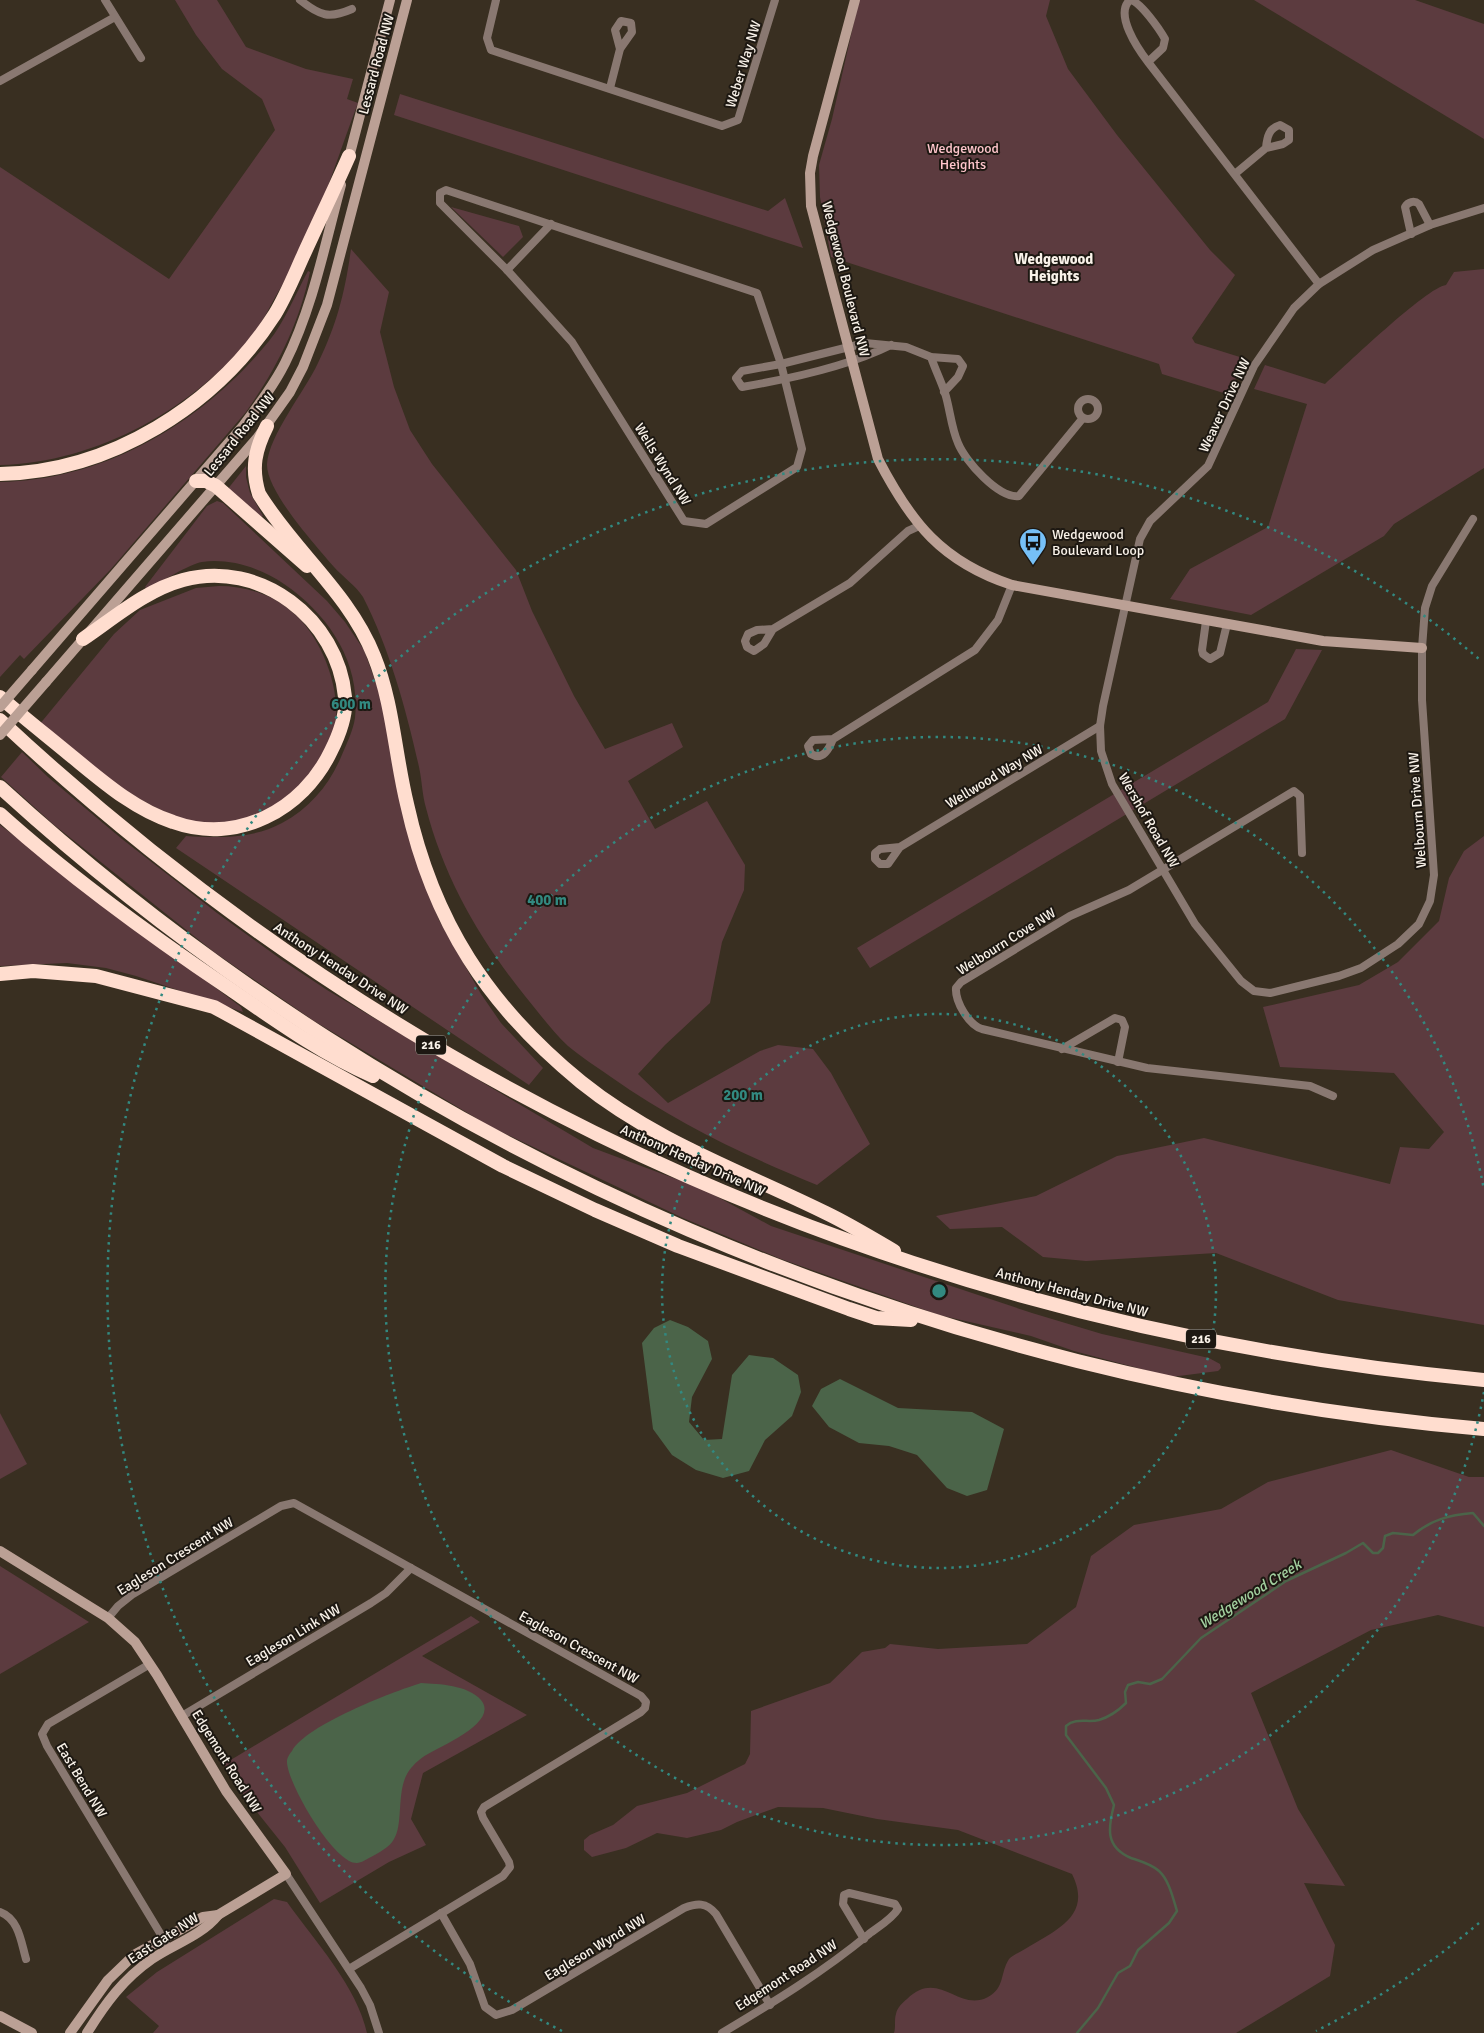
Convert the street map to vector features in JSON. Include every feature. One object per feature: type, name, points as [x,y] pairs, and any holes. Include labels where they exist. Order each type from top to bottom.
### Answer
[{"type":"highway","points":[[0,474],[72,463],[118,448],[169,420],[209,391],[247,352],[275,314],[349,156]]},
{"type":"highway","points":[[267,426],[254,458],[255,477],[259,494],[358,621],[380,672],[413,831],[440,908],[482,980],[506,1011],[538,1044],[582,1083],[627,1115],[696,1153],[828,1214],[923,1268]]},
{"type":"highway","points":[[196,481],[206,481],[216,486],[333,590]]},
{"type":"highway","points":[[0,697],[124,797],[150,813],[175,823],[203,828],[242,826],[281,810],[316,778],[339,735],[345,698],[336,659],[325,640],[298,607],[282,594],[260,584],[235,576],[208,575],[182,580],[141,599],[83,639]]},
{"type":"highway","name":"Anthony Henday Drive NW","points":[[0,720],[116,824],[224,909],[395,1024],[483,1076],[640,1156],[813,1229],[923,1268],[1024,1298],[1146,1329],[1317,1362],[1484,1380]]},
{"type":"highway","points":[[0,787],[86,863],[218,964],[358,1058],[436,1104],[578,1180],[651,1214],[808,1279],[929,1320],[1080,1363],[1212,1392],[1340,1413],[1484,1429]]},
{"type":"highway","points":[[0,814],[92,890],[177,954],[281,1024],[364,1073],[436,1104]]},
{"type":"highway","points":[[0,974],[33,971],[96,976],[214,1007],[503,1166],[595,1210],[687,1250],[876,1318],[929,1320]]},
{"type":"street","points":[[105,0],[140,58]]},
{"type":"street","points":[[300,0],[320,13],[334,16],[352,9]]},
{"type":"street","name":"Lessard Road NW","points":[[0,707],[247,421],[285,363],[309,302],[390,0]]},
{"type":"street","name":"Lessard Road NW","points":[[0,735],[267,426],[290,392],[321,324],[407,0]]},
{"type":"street","name":"Weber Way NW","points":[[496,0],[488,38],[491,50],[722,126],[738,120],[775,0]]},
{"type":"street","name":"Wedgewood Boulevard NW","points":[[855,0],[818,136],[810,173],[810,189],[822,249],[878,459],[897,497],[919,526],[955,558],[983,575],[1012,585],[1324,641],[1422,648]]},
{"type":"street","points":[[1148,62],[1163,48],[1165,39],[1141,7],[1130,0],[1125,11],[1129,30],[1148,62],[1236,173],[1319,284]]},
{"type":"street","points":[[0,81],[115,17]]},
{"type":"street","points":[[610,88],[620,49]]},
{"type":"street","points":[[1236,173],[1266,148]]},
{"type":"street","name":"Wells Wynd NW","points":[[446,190],[757,293],[781,364],[802,449],[798,467],[706,524],[684,521],[572,342],[507,270],[440,203],[440,193],[446,190]]},
{"type":"street","points":[[1411,234],[1404,212],[1404,207],[1409,203],[1419,204],[1430,226]]},
{"type":"street","points":[[1484,207],[1484,213]]},
{"type":"street","name":"Weaver Drive NW","points":[[1126,606],[1140,539],[1150,521],[1208,466],[1254,366],[1294,308],[1319,284],[1373,250],[1430,226],[1484,207]]},
{"type":"street","points":[[507,270],[551,224]]},
{"type":"street","points":[[892,345],[868,357],[784,380],[742,387],[736,378],[742,371],[781,364],[865,343],[892,345],[906,347],[931,357],[958,359],[963,366],[958,377],[944,392]]},
{"type":"street","points":[[931,357],[944,392],[958,443],[978,471],[1002,494],[1011,497],[1019,496],[1082,418]]},
{"type":"street","name":"Welbourn Drive NW","points":[[1254,991],[1270,993],[1330,979],[1361,968],[1406,938],[1419,924],[1428,908],[1433,890],[1434,874],[1422,700],[1422,648],[1425,608],[1429,592],[1473,519]]},
{"type":"street","points":[[773,629],[850,583],[908,531],[919,526]]},
{"type":"street","points":[[833,739],[975,650],[998,620],[1012,585]]},
{"type":"street","name":"Wershof Road NW","points":[[1126,606],[1100,726],[1101,751],[1108,776],[1201,933],[1241,981],[1254,991]]},
{"type":"street","points":[[1206,621],[1202,650],[1203,654],[1210,658],[1220,653],[1227,624]]},
{"type":"street","name":"Wellwood Way NW","points":[[900,847],[1100,726]]},
{"type":"street","points":[[1162,869],[1294,791],[1300,796],[1302,852]]},
{"type":"street","name":"Welbourn Cove NW","points":[[1162,869],[1121,893],[1070,916],[961,982],[956,988],[958,1000],[975,1026],[1062,1049],[1146,1068],[1310,1086],[1333,1096]]},
{"type":"street","points":[[1062,1049],[1115,1018],[1122,1020],[1126,1027],[1118,1062]]},
{"type":"street","name":"Eagleson Crescent NW","points":[[108,1618],[118,1606],[133,1594],[288,1503],[294,1503],[641,1696],[646,1702],[645,1708],[641,1712],[484,1807],[481,1812],[483,1818],[510,1867],[503,1876],[349,1969]]},
{"type":"street","name":"Edgemont Road NW","points":[[0,1551],[108,1618],[134,1642],[150,1664],[226,1791],[286,1874],[349,1969],[370,2005],[379,2033]]},
{"type":"street","name":"Eagleson Link NW","points":[[182,1716],[372,1603],[393,1587],[411,1568]]},
{"type":"street","name":"East Bend NW","points":[[150,1664],[48,1724],[42,1734],[47,1746],[170,1949]]},
{"type":"street","name":"East Gate NW","points":[[70,2033],[98,1992],[121,1966],[146,1947],[204,1918],[218,1914],[286,1874]]},
{"type":"street","name":"Edgemont Road NW","points":[[722,2033],[824,1970],[896,1914],[898,1909],[896,1904],[853,1894],[844,1895],[843,1904],[864,1938]]},
{"type":"street","name":"Eagleson Wynd NW","points":[[440,1914],[470,1964],[484,2007],[496,2015],[512,2010],[684,1908],[702,1904],[710,1907],[716,1914],[770,2005]]},
{"type":"street","points":[[0,1912],[10,1917],[14,1923],[26,1959]]},
{"type":"street","name":"East Gate NW","points":[[87,2033],[114,1992],[130,1976],[209,1926],[218,1914]]},
{"type":"street","points":[[0,2016],[32,2033]]},
{"type":"green space","points":[[175,0],[217,0],[246,47],[306,69],[353,79],[347,99],[358,103],[326,192],[302,251],[262,321],[233,358],[205,383],[175,406],[143,426],[108,442],[72,454],[36,462],[0,465],[0,167],[169,279],[275,130],[262,99],[222,69],[196,35]]},
{"type":"green space","name":"Wedgewood Heights","points":[[859,0],[1050,0],[1046,16],[1068,69],[1117,135],[1210,250],[1235,275],[1192,338],[1195,343],[1243,358],[1230,395],[1162,374],[1159,364],[831,257],[820,197],[819,165],[832,119]]},
{"type":"green space","points":[[1254,0],[1415,0],[1484,24],[1484,139]]},
{"type":"green space","points":[[400,94],[768,211],[785,198],[803,248],[394,115]]},
{"type":"green space","points":[[451,207],[519,226],[523,237],[503,257]]},
{"type":"green space","points":[[351,249],[389,292],[380,332],[394,387],[410,430],[432,464],[516,570],[532,611],[574,696],[605,749],[672,723],[683,747],[628,781],[655,829],[707,801],[745,865],[744,890],[722,942],[710,1003],[665,1045],[638,1074],[668,1103],[760,1051],[778,1045],[813,1049],[831,1073],[870,1144],[817,1185],[737,1150],[686,1124],[636,1094],[568,1046],[556,1034],[493,953],[453,883],[434,834],[425,803],[419,767],[403,702],[373,617],[360,593],[334,567],[293,518],[275,489],[267,464],[274,440],[325,349],[343,294]]},
{"type":"green space","points":[[1484,269],[1484,468],[1394,524],[1384,536],[1251,615],[1170,599],[1190,569],[1268,527],[1307,404],[1254,389],[1265,365],[1325,384],[1404,313],[1436,289],[1446,285],[1454,272]]},
{"type":"green space","points":[[308,271],[310,272],[300,310],[286,345],[268,379],[246,412],[111,569],[24,659],[20,655],[0,677],[0,482],[39,479],[77,471],[114,458],[150,441],[183,421],[214,397],[243,370],[269,341],[285,317]]},
{"type":"green space","points":[[246,466],[246,477],[250,493],[263,516],[261,517],[227,490]]},
{"type":"green space","points":[[217,501],[223,503],[327,601],[345,622],[364,650],[378,689],[425,883],[439,920],[481,994],[501,1023],[543,1068],[529,1085],[176,848],[186,836],[223,837],[247,835],[271,828],[292,817],[310,803],[331,777],[347,743],[355,718],[353,678],[347,659],[338,641],[327,625],[300,596],[275,578],[245,565],[212,561],[196,563],[147,589],[145,587],[207,506]]},
{"type":"green space","points":[[229,586],[258,592],[276,600],[303,623],[313,636],[329,669],[336,703],[336,720],[329,744],[305,784],[295,794],[269,810],[254,816],[208,825],[194,824],[158,809],[122,788],[39,725],[114,634],[140,610],[196,588]]},
{"type":"green space","points":[[1296,649],[1322,650],[1285,719],[870,968],[857,948],[1268,702]]},
{"type":"green space","points":[[22,752],[48,777],[122,839],[217,913],[282,960],[327,990],[593,1148],[703,1189],[771,1226],[1032,1313],[1102,1334],[1209,1358],[1220,1364],[1221,1368],[1218,1371],[1171,1377],[1074,1351],[1031,1336],[939,1315],[781,1259],[683,1218],[491,1127],[314,1021],[214,952],[53,824],[1,777]]},
{"type":"green space","points":[[0,825],[241,1007],[243,1012],[136,976],[106,968],[67,963],[0,966]]},
{"type":"green space","points":[[1484,836],[1484,1325],[1338,1300],[1216,1253],[1086,1261],[1043,1257],[1002,1227],[950,1229],[936,1216],[1036,1196],[1117,1156],[1204,1138],[1390,1184],[1400,1147],[1429,1149],[1444,1132],[1394,1073],[1280,1067],[1263,1007],[1359,985],[1398,962],[1439,921],[1449,878],[1464,851]]},
{"type":"green space","points":[[0,1413],[27,1464],[0,1479]]},
{"type":"green space","points":[[1391,1450],[1469,1477],[1484,1477],[1484,1627],[1438,1615],[1371,1630],[1251,1693],[1298,1809],[1345,1886],[1304,1883],[1335,1945],[1330,1976],[1236,2033],[894,2033],[897,2010],[903,2002],[918,1991],[929,1988],[939,1989],[967,2000],[988,1997],[1000,1985],[1009,1959],[1059,1928],[1075,1911],[1078,1901],[1077,1889],[1072,1874],[958,1830],[877,1819],[823,1808],[778,1807],[721,1830],[687,1838],[657,1833],[626,1848],[592,1857],[584,1850],[584,1840],[590,1835],[613,1825],[637,1806],[687,1793],[745,1764],[750,1754],[751,1711],[830,1683],[862,1652],[885,1648],[890,1644],[938,1649],[1027,1644],[1076,1607],[1091,1556],[1134,1525],[1221,1509],[1268,1482]]},
{"type":"green space","points":[[0,1566],[89,1622],[0,1674]]},
{"type":"green space","points":[[471,1616],[480,1622],[422,1656],[527,1715],[423,1773],[411,1819],[426,1845],[389,1862],[320,1903],[285,1847],[245,1797],[224,1764]]},
{"type":"green space","points":[[274,1899],[287,1902],[334,1965],[354,1999],[367,2033],[153,2033],[159,2026],[126,1997],[157,1972]]},
{"type":"shaded area","points":[[670,1320],[688,1327],[708,1341],[712,1359],[692,1397],[689,1422],[704,1440],[722,1439],[732,1375],[749,1355],[773,1358],[798,1375],[801,1392],[792,1416],[765,1440],[749,1471],[723,1478],[696,1470],[672,1455],[653,1429],[642,1343],[654,1328]]},
{"type":"shaded area","points":[[840,1379],[898,1408],[972,1412],[1004,1429],[987,1490],[967,1496],[947,1488],[917,1455],[889,1446],[859,1443],[829,1427],[812,1406],[821,1389]]},
{"type":"shaded area","points":[[421,1683],[453,1686],[469,1691],[481,1700],[485,1709],[482,1717],[475,1726],[453,1741],[423,1757],[409,1770],[403,1784],[397,1833],[390,1845],[360,1862],[347,1860],[324,1836],[313,1820],[294,1786],[289,1771],[288,1757],[300,1741],[331,1720]]},
{"type":"waterway","name":"Wedgewood Creek","points":[[1077,2033],[1098,2008],[1118,1973],[1130,1966],[1138,1950],[1169,1923],[1177,1911],[1168,1884],[1159,1871],[1123,1854],[1113,1842],[1110,1836],[1110,1821],[1114,1805],[1106,1788],[1066,1735],[1066,1726],[1078,1721],[1099,1720],[1114,1713],[1126,1703],[1125,1692],[1128,1685],[1138,1682],[1150,1684],[1162,1679],[1201,1638],[1286,1581],[1363,1543],[1373,1553],[1378,1553],[1383,1548],[1385,1536],[1393,1533],[1413,1535],[1434,1522],[1464,1514],[1473,1513],[1484,1526]]},
{"type":"place","name":"Wedgewood Boulevard Loop","points":[[1033,566]]},
{"type":"district","name":"Wedgewood Heights","points":[[1054,268]]}]
